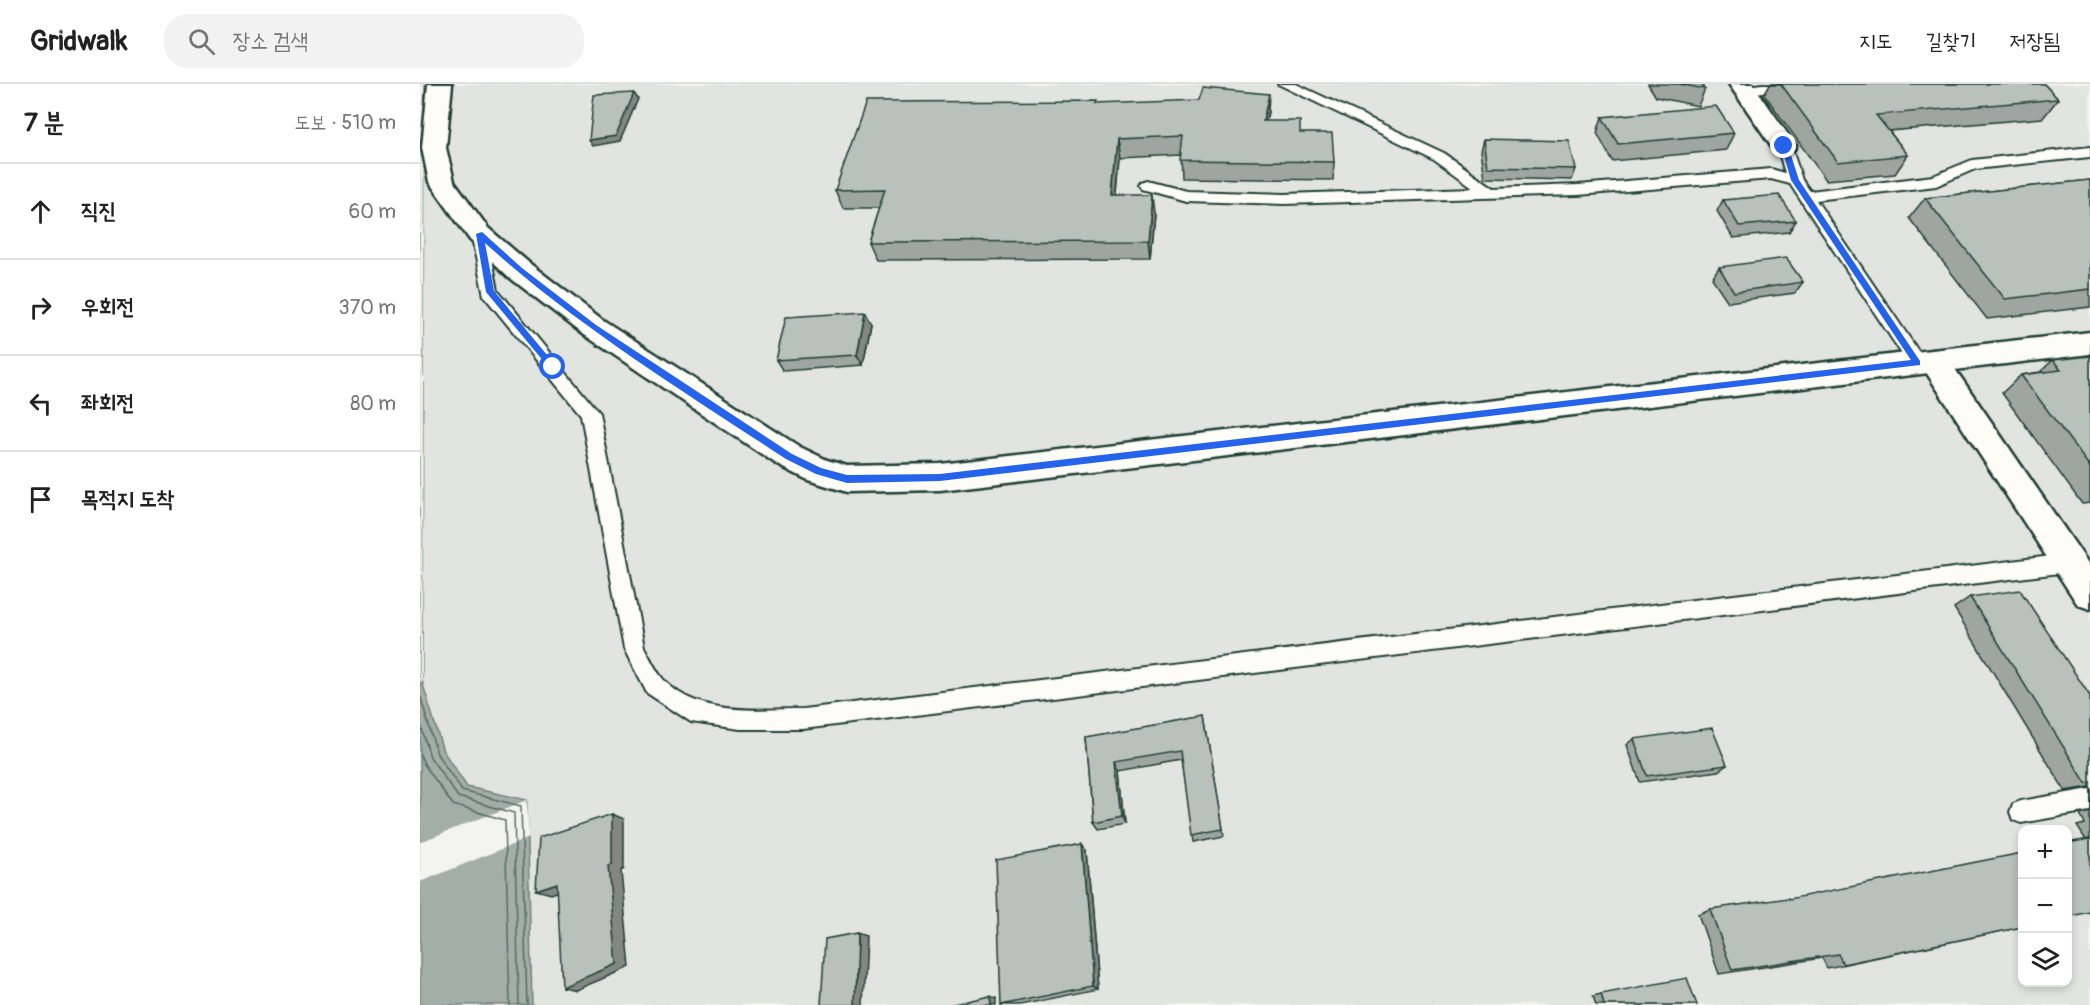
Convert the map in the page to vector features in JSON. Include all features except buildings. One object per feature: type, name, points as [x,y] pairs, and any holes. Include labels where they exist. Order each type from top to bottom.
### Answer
[{"type":"street","points":[[440,84],[434,148],[442,182],[479,234],[519,270],[593,327],[789,456],[819,471],[847,479],[940,477],[2090,343]]},
{"type":"street","points":[[1744,87],[1784,146]]},
{"type":"street","points":[[1926,362],[2090,594]]},
{"type":"lane","points":[[1285,84],[1439,156],[1491,193]]},
{"type":"lane","points":[[1744,87],[1797,84]]},
{"type":"lane","points":[[1784,146],[1795,180],[1926,362]]},
{"type":"lane","points":[[1806,196],[1936,181],[1972,165],[2090,152]]},
{"type":"lane","points":[[1148,186],[1186,196],[1284,199],[1578,190],[1770,174],[1795,180]]},
{"type":"lane","points":[[479,234],[490,292],[590,413],[634,649],[655,686],[691,712],[740,719],[803,719],[2068,563]]},
{"type":"lane","points":[[2021,812],[2090,800]]},
{"type":"shaded area","points":[[424,84],[2090,84],[2090,1005],[532,1005],[529,838],[467,787],[443,751],[422,681]]},
{"type":"water","points":[[420,84],[424,84],[422,681],[443,751],[467,787],[527,800],[532,1005],[420,1005]]},
{"type":"pier","points":[[420,84],[424,84],[422,681],[420,682]]},
{"type":"pier","points":[[527,800],[529,838],[420,882],[420,842]]},
{"type":"route","points":[[553,367],[490,292],[479,234],[519,270],[593,327],[789,456],[819,471],[847,479],[940,477],[1917,363],[1795,180],[1784,146]]}]
